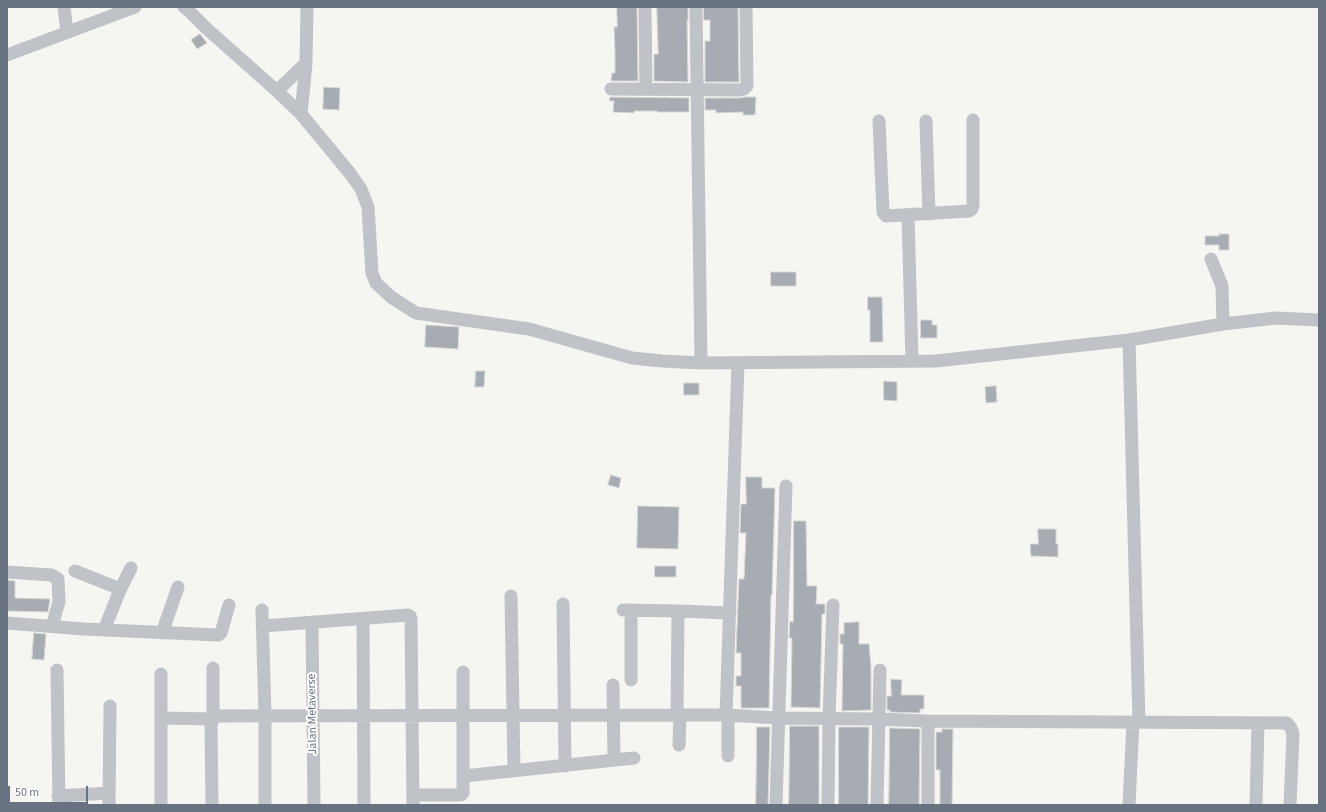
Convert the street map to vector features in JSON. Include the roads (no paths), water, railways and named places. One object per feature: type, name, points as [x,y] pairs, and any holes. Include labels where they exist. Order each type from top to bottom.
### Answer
[{"type":"street","points":[[64,7],[67,32]]},
{"type":"street","points":[[7,55],[135,7]]},
{"type":"street","points":[[184,7],[301,114],[349,172],[361,189],[368,207],[372,273],[376,283],[391,297],[416,313],[529,329],[632,358],[662,362],[701,363],[936,361],[1129,340],[1223,324],[1276,318],[1319,320]]},
{"type":"street","points":[[301,114],[306,63],[307,7]]},
{"type":"street","points":[[645,7],[646,90]]},
{"type":"street","points":[[696,7],[701,363]]},
{"type":"street","points":[[611,90],[744,89],[747,86],[746,7]]},
{"type":"street","points":[[277,91],[306,63]]},
{"type":"street","points":[[879,121],[882,212],[886,216],[969,211],[972,209],[973,120]]},
{"type":"street","points":[[926,121],[929,214]]},
{"type":"street","points":[[908,215],[912,361]]},
{"type":"street","points":[[1211,260],[1222,286],[1223,324]]},
{"type":"street","points":[[1129,340],[1136,722],[1129,805]]},
{"type":"street","points":[[728,756],[727,715],[738,363]]},
{"type":"street","points":[[776,805],[786,486]]},
{"type":"street","points":[[104,630],[120,590],[132,568]]},
{"type":"street","points":[[75,571],[120,590]]},
{"type":"street","points":[[7,572],[51,575],[58,579],[59,602],[52,626]]},
{"type":"street","points":[[162,633],[178,587]]},
{"type":"street","points":[[511,596],[514,771]]},
{"type":"street","points":[[562,604],[565,766]]},
{"type":"street","points":[[828,805],[833,604]]},
{"type":"street","points":[[7,623],[104,630],[218,635],[222,633],[228,605]]},
{"type":"street","points":[[262,610],[265,716],[265,805]]},
{"type":"street","points":[[631,680],[627,610],[730,613]]},
{"type":"street","points":[[678,611],[679,745]]},
{"type":"street","points":[[263,626],[410,616],[413,800],[457,800],[463,793],[463,672]]},
{"type":"street","points":[[363,619],[364,805]]},
{"type":"street","name":"Jalan Metaverse","points":[[312,622],[314,805]]},
{"type":"street","points":[[212,805],[211,726],[213,719],[213,668]]},
{"type":"street","points":[[57,670],[58,800],[110,799],[110,706]]},
{"type":"street","points":[[877,805],[880,670]]},
{"type":"street","points":[[160,674],[161,805]]},
{"type":"street","points":[[613,685],[614,760]]},
{"type":"street","points":[[161,718],[213,719],[216,716],[412,714],[678,714],[924,721],[1287,723],[1293,734],[1290,805]]},
{"type":"street","points":[[924,721],[928,726],[928,805]]},
{"type":"street","points":[[1256,805],[1258,723]]},
{"type":"street","points":[[464,776],[634,758]]}]
